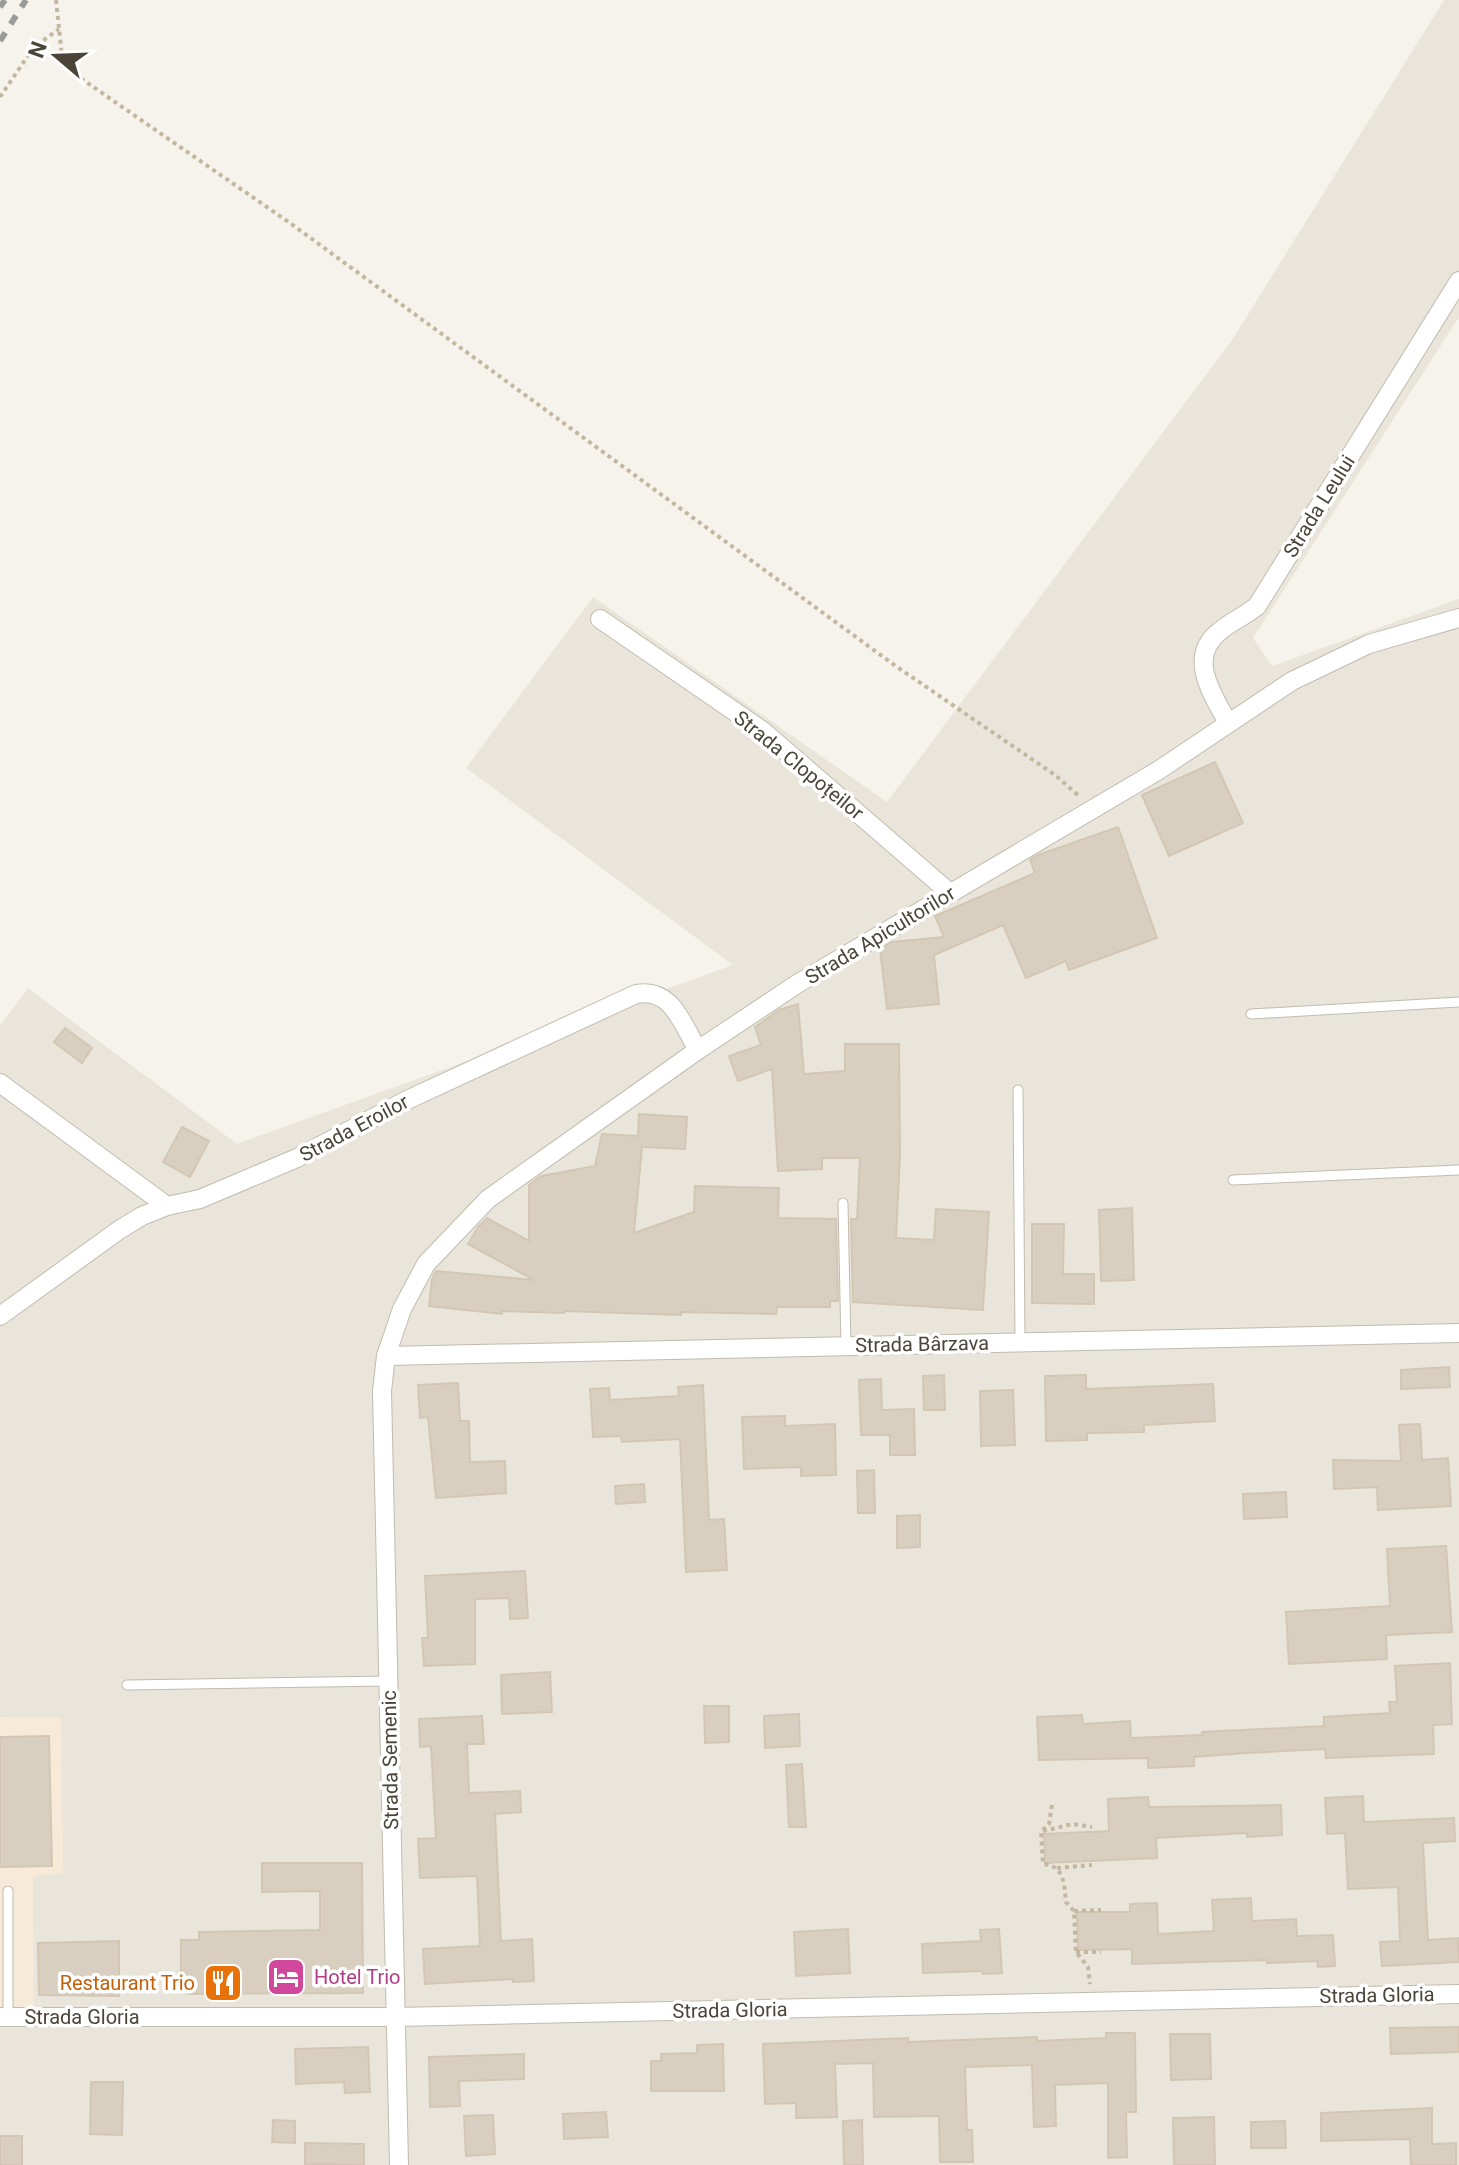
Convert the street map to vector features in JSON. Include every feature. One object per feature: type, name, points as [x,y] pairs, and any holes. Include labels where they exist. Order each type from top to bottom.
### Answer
[{"type":"street","name":"Strada Leului","points":[[1228,723],[1203,676],[1209,644],[1219,631],[1242,619],[1257,606],[1459,281]]},
{"type":"street","name":"Strada Apicultorilor","points":[[386,1356],[402,1309],[426,1264],[488,1199],[698,1050],[797,984],[1159,770],[1292,681],[1369,644],[1459,618]]},
{"type":"street","name":"Strada Clopoțeilor","points":[[600,619],[763,731],[950,893]]},
{"type":"street","name":"Strada Eroilor","points":[[0,1316],[119,1230],[167,1206],[200,1199],[297,1158],[405,1101],[636,994],[650,991],[668,1001],[698,1050]]},
{"type":"street","points":[[0,1083],[167,1206]]},
{"type":"street","name":"Strada Bârzava","points":[[386,1356],[1459,1333]]},
{"type":"street","name":"Strada Semenic","points":[[386,1356],[382,1391],[399,2165]]},
{"type":"street","name":"Strada Gloria","points":[[4,2017],[396,2017],[1459,1994]]},
{"type":"lane","points":[[1251,1014],[1459,1002]]},
{"type":"lane","points":[[1018,1090],[1020,1342]]},
{"type":"lane","points":[[1233,1180],[1459,1170]]},
{"type":"lane","points":[[843,1203],[846,1346]]},
{"type":"lane","points":[[127,1685],[388,1681]]},
{"type":"lane","points":[[4,2017],[8,1891]]},
{"type":"path","points":[[56,0],[63,66],[290,223],[897,667],[1055,775],[1094,809]]},
{"type":"path","points":[[0,97],[34,47],[59,29]]},
{"type":"path","points":[[1052,1805],[1049,1824],[1041,1832],[1043,1864],[1057,1868],[1092,1865]]},
{"type":"path","points":[[1041,1832],[1073,1824],[1092,1827]]},
{"type":"path","points":[[1057,1868],[1063,1875],[1066,1902],[1074,1911],[1076,1952],[1088,1967],[1091,2002]]},
{"type":"path","points":[[1074,1911],[1101,1910]]},
{"type":"path","points":[[1076,1952],[1101,1952]]},
{"type":"shaded area","points":[[1444,0],[1459,0],[1459,317],[1253,638],[1272,666],[1459,599],[1459,2165],[0,2165],[0,1026],[28,988],[237,1144],[733,965],[466,768],[593,597],[887,802],[1232,340]]},
{"type":"shaded area","points":[[0,1717],[61,1718],[63,1873],[33,1876],[34,2017],[0,2017]]},
{"type":"building","points":[[1215,762],[1243,823],[1169,856],[1142,795]]},
{"type":"building","points":[[1118,827],[1157,938],[1069,970],[1066,961],[1026,978],[1003,925],[934,955],[939,1004],[887,1009],[880,949],[891,942],[944,937],[935,916],[1035,873],[1030,860],[1038,855]]},
{"type":"building","points":[[798,1004],[804,1074],[845,1071],[845,1044],[899,1044],[900,1157],[896,1238],[934,1240],[936,1209],[989,1212],[983,1310],[853,1302],[851,1219],[857,1219],[860,1158],[822,1158],[822,1169],[778,1171],[772,1069],[738,1081],[729,1056],[761,1045],[755,1027],[779,1010]]},
{"type":"building","points":[[65,1028],[92,1048],[82,1063],[54,1042]]},
{"type":"building","points":[[639,1114],[687,1117],[685,1149],[642,1147],[634,1233],[694,1212],[695,1186],[779,1188],[778,1218],[836,1219],[838,1301],[830,1301],[830,1307],[777,1307],[776,1314],[502,1311],[502,1314],[429,1306],[436,1271],[534,1280],[468,1244],[478,1227],[487,1218],[529,1241],[529,1185],[541,1176],[595,1166],[602,1134],[638,1136]]},
{"type":"building","points":[[182,1127],[209,1141],[190,1177],[163,1162]]},
{"type":"building","points":[[1132,1208],[1134,1280],[1101,1281],[1099,1210]]},
{"type":"building","points":[[1032,1224],[1064,1224],[1063,1274],[1094,1274],[1094,1304],[1032,1303]]},
{"type":"building","points":[[1449,1367],[1450,1387],[1401,1389],[1401,1370]]},
{"type":"building","points":[[944,1375],[945,1410],[924,1410],[923,1376]]},
{"type":"building","points":[[1086,1375],[1086,1389],[1213,1384],[1215,1421],[1144,1425],[1144,1432],[1087,1433],[1087,1440],[1046,1441],[1045,1376]]},
{"type":"building","points":[[881,1379],[882,1410],[914,1409],[915,1455],[890,1455],[890,1435],[861,1435],[859,1380]]},
{"type":"building","points":[[458,1383],[460,1421],[469,1421],[470,1462],[505,1461],[506,1493],[436,1498],[428,1417],[420,1418],[418,1385]]},
{"type":"building","points":[[703,1385],[709,1520],[724,1519],[727,1570],[686,1572],[680,1439],[622,1442],[621,1436],[593,1437],[590,1389],[609,1388],[610,1400],[679,1396],[678,1387]]},
{"type":"building","points":[[1013,1390],[1015,1445],[981,1446],[980,1391]]},
{"type":"building","points":[[785,1416],[785,1426],[835,1424],[836,1475],[801,1476],[801,1467],[744,1469],[742,1417]]},
{"type":"building","points":[[1420,1424],[1422,1460],[1448,1458],[1451,1506],[1378,1510],[1377,1487],[1334,1489],[1333,1460],[1401,1461],[1399,1425]]},
{"type":"building","points":[[874,1470],[875,1513],[858,1513],[857,1471]]},
{"type":"building","points":[[644,1484],[645,1502],[616,1504],[615,1486]]},
{"type":"building","points":[[1286,1492],[1287,1517],[1244,1519],[1243,1494]]},
{"type":"building","points":[[920,1515],[920,1547],[897,1548],[897,1516]]},
{"type":"building","points":[[1446,1546],[1452,1632],[1386,1635],[1387,1659],[1289,1664],[1286,1612],[1390,1606],[1387,1549]]},
{"type":"building","points":[[525,1571],[528,1618],[510,1619],[509,1598],[475,1599],[475,1664],[424,1666],[422,1638],[428,1638],[425,1576]]},
{"type":"building","points":[[1450,1663],[1452,1724],[1433,1725],[1434,1754],[1326,1758],[1325,1749],[1194,1757],[1194,1766],[1148,1768],[1148,1758],[1039,1760],[1037,1717],[1082,1715],[1083,1724],[1130,1721],[1131,1738],[1324,1726],[1324,1717],[1390,1713],[1389,1702],[1397,1702],[1395,1666]]},
{"type":"building","points":[[550,1672],[552,1712],[502,1714],[501,1675]]},
{"type":"building","points":[[704,1706],[729,1706],[729,1742],[705,1743]]},
{"type":"building","points":[[799,1714],[800,1746],[765,1748],[764,1716]]},
{"type":"building","points":[[482,1716],[484,1744],[467,1744],[469,1793],[520,1791],[521,1812],[495,1814],[501,1941],[532,1939],[534,1981],[513,1982],[513,1979],[425,1984],[423,1949],[480,1946],[477,1876],[420,1878],[418,1839],[436,1838],[431,1746],[420,1747],[419,1719]]},
{"type":"building","points":[[49,1736],[52,1866],[0,1867],[0,1737]]},
{"type":"building","points":[[802,1764],[806,1827],[789,1827],[786,1765]]},
{"type":"building","points":[[1363,1796],[1364,1822],[1454,1818],[1455,1841],[1423,1843],[1428,1940],[1458,1938],[1459,1962],[1382,1966],[1380,1942],[1400,1941],[1398,1887],[1348,1889],[1345,1833],[1327,1834],[1325,1798]]},
{"type":"building","points":[[1148,1797],[1149,1807],[1281,1805],[1282,1835],[1247,1837],[1247,1833],[1156,1838],[1157,1858],[1045,1863],[1044,1834],[1109,1831],[1108,1799]]},
{"type":"building","points":[[262,1863],[362,1863],[363,1993],[188,1994],[188,1988],[181,1988],[181,1940],[199,1940],[199,1932],[320,1930],[320,1891],[262,1892]]},
{"type":"building","points":[[1251,1898],[1252,1921],[1296,1919],[1297,1936],[1333,1935],[1335,1966],[1318,1967],[1317,1961],[1267,1963],[1267,1960],[1132,1964],[1132,1949],[1078,1950],[1077,1912],[1130,1912],[1130,1904],[1157,1903],[1158,1934],[1214,1931],[1212,1900]]},
{"type":"building","points":[[848,1929],[850,1973],[796,1976],[794,1932]]},
{"type":"building","points":[[999,1929],[1002,1973],[923,1973],[922,1944],[981,1941],[980,1930]]},
{"type":"building","points":[[119,1941],[119,1996],[39,1995],[38,1943]]},
{"type":"building","points":[[1459,2027],[1459,2052],[1391,2054],[1390,2028]]},
{"type":"building","points":[[1106,2033],[1135,2033],[1136,2112],[1126,2112],[1127,2157],[1108,2158],[1108,2083],[1055,2085],[1056,2126],[1034,2127],[1032,2065],[965,2067],[967,2130],[972,2130],[973,2162],[940,2162],[939,2116],[874,2117],[873,2063],[835,2064],[837,2117],[796,2118],[796,2103],[765,2104],[763,2044],[908,2038],[908,2042],[1037,2037],[1037,2041],[1106,2038]]},
{"type":"building","points":[[1170,2034],[1210,2034],[1211,2079],[1171,2080]]},
{"type":"building","points":[[723,2044],[724,2091],[651,2091],[651,2061],[661,2061],[661,2054],[697,2053],[697,2045]]},
{"type":"building","points":[[368,2047],[370,2092],[345,2093],[344,2082],[296,2084],[295,2049]]},
{"type":"building","points":[[524,2054],[524,2079],[459,2081],[460,2106],[430,2107],[429,2057]]},
{"type":"building","points":[[91,2082],[123,2082],[122,2135],[90,2134]]},
{"type":"building","points":[[1432,2108],[1432,2144],[1456,2143],[1456,2165],[1411,2165],[1410,2139],[1321,2141],[1321,2113]]},
{"type":"building","points":[[606,2112],[608,2137],[564,2139],[563,2114]]},
{"type":"building","points":[[493,2115],[495,2154],[466,2156],[464,2116]]},
{"type":"building","points":[[1214,2117],[1215,2165],[1174,2165],[1173,2118]]},
{"type":"building","points":[[273,2120],[295,2121],[295,2143],[272,2142]]},
{"type":"building","points":[[862,2120],[863,2165],[844,2165],[843,2121]]},
{"type":"building","points":[[1285,2121],[1286,2148],[1251,2148],[1251,2122]]},
{"type":"building","points":[[0,2136],[22,2136],[22,2165],[0,2165]]},
{"type":"building","points":[[305,2143],[364,2144],[364,2165],[305,2164]]},
{"type":"railway","points":[[0,7],[5,0]]},
{"type":"railway","points":[[0,41],[26,0]]},
{"type":"place","name":"Hotel Trio","points":[[286,1977]]},
{"type":"place","name":"Restaurant Trio","points":[[223,1983]]}]
